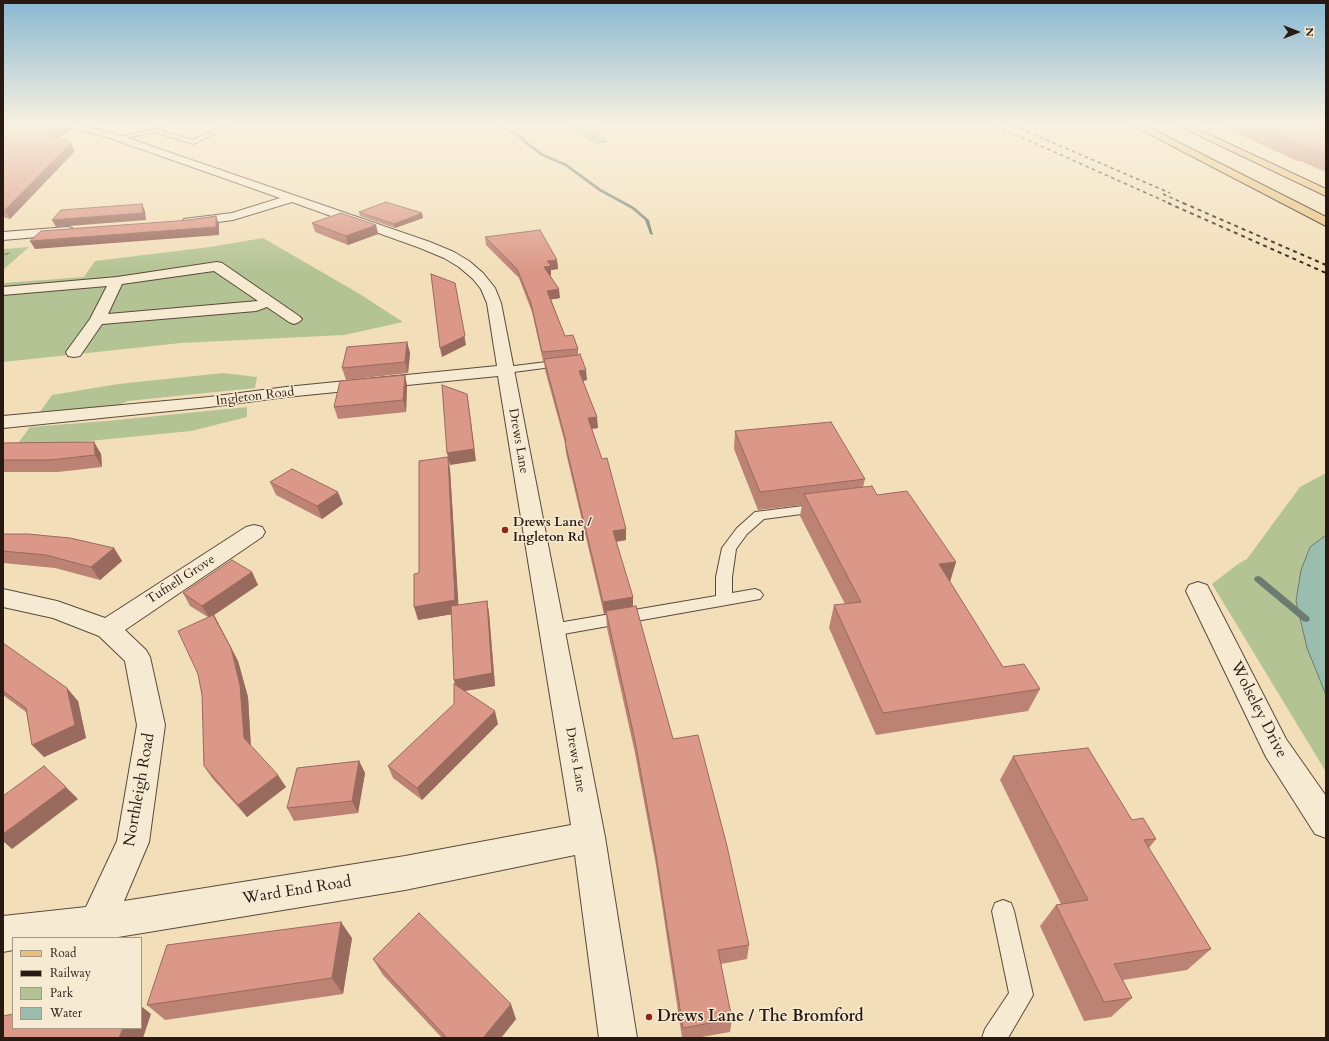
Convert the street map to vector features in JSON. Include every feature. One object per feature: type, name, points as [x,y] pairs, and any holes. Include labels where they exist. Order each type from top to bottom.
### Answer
[{"type":"main road","points":[[1233,175],[1326,222]]},
{"type":"main road","points":[[1251,175],[1326,212]]},
{"type":"main road","points":[[1287,175],[1326,193]]},
{"type":"main road","points":[[1310,175],[1326,182]]},
{"type":"street","name":"Drews Lane","points":[[222,175],[425,245],[449,255],[464,264],[478,276],[488,288],[494,303],[589,837],[618,1038]]},
{"type":"street","points":[[177,223],[233,216],[291,199]]},
{"type":"street","points":[[3,236],[77,231]]},
{"type":"street","points":[[3,291],[116,281],[217,266],[294,319]]},
{"type":"street","points":[[187,286],[190,270]]},
{"type":"street","points":[[74,352],[97,320],[116,281]]},
{"type":"street","points":[[97,320],[256,306],[270,302]]},
{"type":"street","name":"Ingleton Road","points":[[3,422],[209,402],[286,392],[506,370]]},
{"type":"street","name":"Tufnell Grove","points":[[108,629],[254,532]]},
{"type":"street","name":"Wolseley Drive","points":[[1198,591],[1276,748],[1326,824]]},
{"type":"street","name":"Northleigh Road","points":[[3,598],[57,610],[108,629],[137,657],[151,725],[133,842],[97,923]]},
{"type":"street","name":"Ward End Road","points":[[3,934],[97,923],[405,873],[589,837]]},
{"type":"lane","points":[[506,370],[575,362]]},
{"type":"lane","points":[[724,600],[724,577],[729,548],[749,524],[760,515],[834,506]]},
{"type":"lane","points":[[552,630],[755,595]]},
{"type":"lane","points":[[994,1038],[1022,995],[1003,911]]},
{"type":"green space","points":[[263,238],[358,293],[403,322],[344,335],[181,343],[3,362],[3,283],[84,277],[95,261],[210,247]]},
{"type":"green space","points":[[29,247],[3,270],[3,249]]},
{"type":"green space","points":[[223,373],[257,377],[255,388],[128,401],[119,405],[40,412],[52,395],[118,384]]},
{"type":"green space","points":[[247,407],[247,417],[191,431],[59,444],[18,443],[30,427]]},
{"type":"green space","points":[[1326,473],[1326,772],[1212,584],[1247,559],[1300,487]]},
{"type":"water","points":[[1326,535],[1326,695],[1307,648],[1296,601],[1301,570],[1310,547]]},
{"type":"building","points":[[3,175],[40,175],[5,210],[3,209]]},
{"type":"building","points":[[386,202],[422,213],[394,224],[359,212]]},
{"type":"building","points":[[142,204],[143,213],[52,220],[61,210]]},
{"type":"building","points":[[341,213],[376,225],[346,236],[312,223]]},
{"type":"building","points":[[216,216],[216,227],[30,241],[41,231],[190,220]]},
{"type":"building","points":[[540,230],[557,260],[547,261],[551,266],[544,267],[559,289],[547,291],[565,336],[573,335],[578,349],[542,352],[531,303],[517,269],[485,237]]},
{"type":"building","points":[[431,274],[455,283],[465,336],[440,348]]},
{"type":"building","points":[[407,342],[405,362],[342,368],[347,347]]},
{"type":"building","points":[[580,354],[586,370],[579,371],[597,417],[588,418],[602,459],[607,458],[626,529],[613,531],[633,597],[603,602],[566,441],[544,359]]},
{"type":"building","points":[[405,375],[403,400],[334,407],[340,381]]},
{"type":"building","points":[[442,385],[467,394],[474,449],[447,453]]},
{"type":"building","points":[[831,422],[865,479],[760,492],[735,431]]},
{"type":"building","points":[[94,442],[95,455],[50,460],[3,460],[3,443]]},
{"type":"building","points":[[448,457],[455,600],[414,607],[414,574],[419,573],[419,461]]},
{"type":"building","points":[[292,469],[338,492],[317,506],[270,482]]},
{"type":"building","points":[[872,486],[877,495],[907,491],[956,562],[939,564],[1003,667],[1024,664],[1040,689],[883,713],[834,605],[861,602],[804,494]]},
{"type":"building","points":[[3,534],[28,534],[70,538],[114,548],[91,567],[46,555],[3,551]]},
{"type":"building","points":[[232,560],[252,572],[202,606],[183,593]]},
{"type":"building","points":[[487,601],[492,673],[454,680],[451,606]]},
{"type":"building","points":[[636,606],[673,739],[698,735],[727,846],[749,945],[718,950],[732,1019],[683,1028],[655,849],[634,736],[606,611]]},
{"type":"building","points":[[213,615],[231,648],[240,685],[244,738],[278,775],[238,805],[204,766],[202,695],[198,674],[178,631]]},
{"type":"building","points":[[3,643],[67,688],[75,725],[32,745],[26,708],[3,691]]},
{"type":"building","points":[[454,684],[495,711],[417,788],[388,766],[454,704]]},
{"type":"building","points":[[1088,748],[1132,820],[1143,818],[1156,839],[1144,840],[1211,949],[1114,964],[1132,998],[1104,1002],[1056,905],[1088,900],[1013,756]]},
{"type":"building","points":[[359,761],[352,801],[287,808],[297,768]]},
{"type":"building","points":[[44,766],[66,787],[3,834],[3,796]]},
{"type":"building","points":[[419,913],[511,1004],[483,1038],[447,1038],[373,959]]},
{"type":"building","points":[[341,922],[332,978],[147,1005],[167,945]]},
{"type":"building","points":[[12,1014],[12,1029],[123,1029],[119,1038],[3,1038],[3,1016]]},
{"type":"waterway","points":[[579,175],[600,190],[633,208],[647,220],[652,234]]},
{"type":"waterway","points":[[1258,579],[1306,619]]},
{"type":"railway","points":[[1105,175],[1171,204]]},
{"type":"railway","points":[[1127,175],[1170,193]]},
{"type":"railway","points":[[1163,194],[1185,204]]},
{"type":"railway","points":[[1168,203],[1326,273]]},
{"type":"railway","points":[[1183,203],[1326,265]]},
{"type":"place","name":"Drews Lane / Ingleton Rd","points":[[505,530]]},
{"type":"place","name":"Drews Lane / The Bromford","points":[[649,1017]]}]
